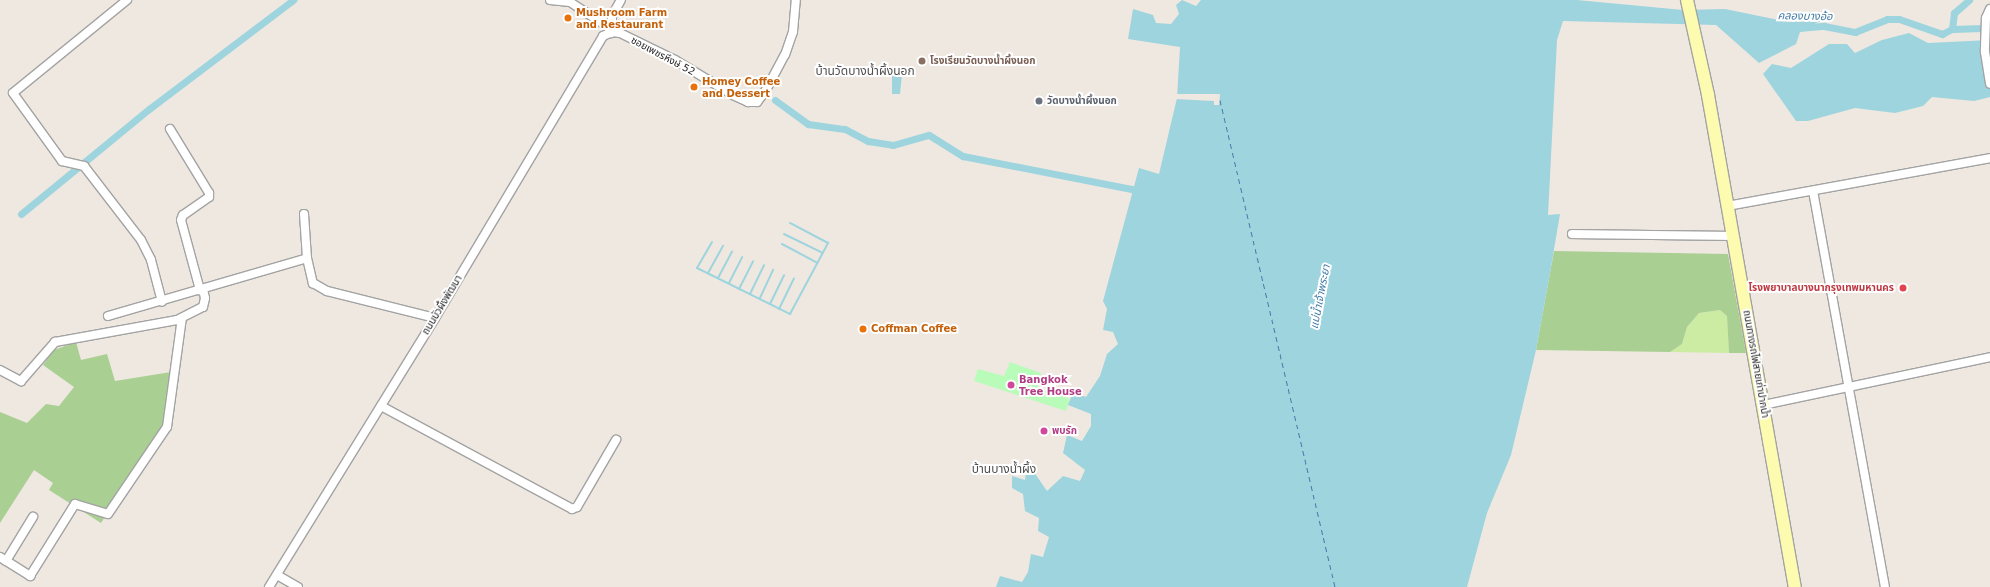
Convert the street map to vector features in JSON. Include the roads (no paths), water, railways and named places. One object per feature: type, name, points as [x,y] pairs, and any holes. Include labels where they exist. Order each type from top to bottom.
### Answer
[{"type":"main road","name":"ถนนทางรถไฟสายเก่าปากน้ำ","points":[[1687,0],[1733,236],[1795,587]]},
{"type":"street","points":[[128,0],[13,93],[62,161],[67,164],[84,166],[141,240],[151,260],[162,302]]},
{"type":"street","points":[[550,0],[570,2],[614,33]]},
{"type":"street","points":[[614,33],[612,16],[622,0]]},
{"type":"street","name":"ซอยเพชรหึงษ์ 52","points":[[614,33],[675,60],[733,95],[748,102],[757,102],[766,90],[785,55],[793,32],[796,0]]},
{"type":"street","points":[[1990,9],[1986,18],[1985,52],[1990,84]]},
{"type":"street","name":"ถนนบัวผึ้งพัฒนา","points":[[269,587],[435,318],[603,36],[614,33]]},
{"type":"street","points":[[0,370],[21,381],[55,342],[165,324],[182,318],[203,307],[205,298],[181,220],[183,214],[209,197],[209,193],[170,129]]},
{"type":"street","points":[[1727,206],[1990,158]]},
{"type":"street","points":[[1813,190],[1885,587]]},
{"type":"street","points":[[304,214],[307,258],[313,283],[327,291],[435,318]]},
{"type":"street","points":[[1572,234],[1733,236]]},
{"type":"street","points":[[108,316],[162,302],[307,258]]},
{"type":"street","points":[[33,517],[3,559],[30,576],[75,504],[108,514],[167,427],[182,318]]},
{"type":"street","points":[[1763,405],[1990,357]]},
{"type":"street","points":[[380,406],[572,509],[577,507],[616,440]]},
{"type":"street","points":[[277,576],[298,587]]},
{"type":"water","name":"แม่น้ำเจ้าพระยา","points":[[1182,0],[1196,6],[1201,0],[1577,0],[1683,10],[1725,9],[1788,22],[1820,21],[1800,32],[1796,44],[1759,63],[1716,25],[1563,21],[1557,40],[1548,215],[1560,214],[1550,273],[1536,350],[1511,455],[1487,513],[1467,587],[996,587],[1000,576],[1022,582],[1028,572],[1031,554],[1043,557],[1049,537],[1038,531],[1039,518],[1025,511],[1023,494],[1012,488],[1012,476],[1025,480],[1027,462],[1047,491],[1063,476],[1080,481],[1085,470],[1063,453],[1067,435],[1082,441],[1091,426],[1091,414],[1068,405],[1073,392],[1086,397],[1100,376],[1107,354],[1118,344],[1113,332],[1103,330],[1107,309],[1103,301],[1139,168],[1159,174],[1177,98],[1180,47],[1128,39],[1133,9],[1153,15],[1156,23],[1171,24],[1179,14],[1176,5]]},
{"type":"water","points":[[1909,33],[1928,43],[1990,40],[1990,97],[1974,101],[1932,97],[1923,106],[1895,113],[1855,108],[1808,121],[1796,121],[1763,74],[1772,64],[1791,68],[1829,44],[1847,44],[1855,53],[1882,40]]},
{"type":"water","points":[[892,74],[902,74],[900,94],[892,94]]},
{"type":"waterway","points":[[21,214],[149,109],[293,0]]},
{"type":"waterway","points":[[1952,29],[1954,13],[1969,0]]},
{"type":"waterway","name":"คลองบางอ้อ","points":[[1799,28],[1824,26],[1855,32],[1887,19],[1899,19],[1942,34],[1952,29],[1990,28]]},
{"type":"waterway","points":[[775,100],[808,124],[845,129],[868,141],[893,145],[929,135],[963,156],[1142,191]]},
{"type":"waterway","points":[[712,242],[697,268],[790,314],[828,243],[790,223]]},
{"type":"waterway","points":[[784,234],[823,253]]},
{"type":"waterway","points":[[782,244],[817,263]]},
{"type":"waterway","points":[[708,273],[723,246]]},
{"type":"waterway","points":[[718,278],[732,252]]},
{"type":"waterway","points":[[729,283],[742,257]]},
{"type":"waterway","points":[[739,289],[753,261]]},
{"type":"waterway","points":[[750,294],[764,265]]},
{"type":"waterway","points":[[760,298],[773,270]]},
{"type":"waterway","points":[[770,304],[784,275]]},
{"type":"waterway","points":[[779,309],[794,278]]},
{"type":"place","name":"Mushroom Farm and Restaurant","points":[[568,18]]},
{"type":"place","name":"โรงเรียนวัดบางน้ำผึ้งนอก","points":[[922,61]]},
{"type":"place","name":"Homey Coffee and Dessert","points":[[694,87]]},
{"type":"place","name":"วัดบางน้ำผึ้งนอก","points":[[1039,101]]},
{"type":"place","name":"โรงพยาบาลบางนากรุงเทพมหานคร","points":[[1903,288]]},
{"type":"place","name":"Coffman Coffee","points":[[863,329]]},
{"type":"place","name":"Bangkok Tree House","points":[[1011,385]]},
{"type":"place","name":"พบรัก","points":[[1044,431]]},
{"type":"district","name":"บ้านวัดบางน้ำผึ้งนอก","points":[[865,72]]},
{"type":"district","name":"บ้านบางน้ำผึ้ง","points":[[1004,470]]}]
